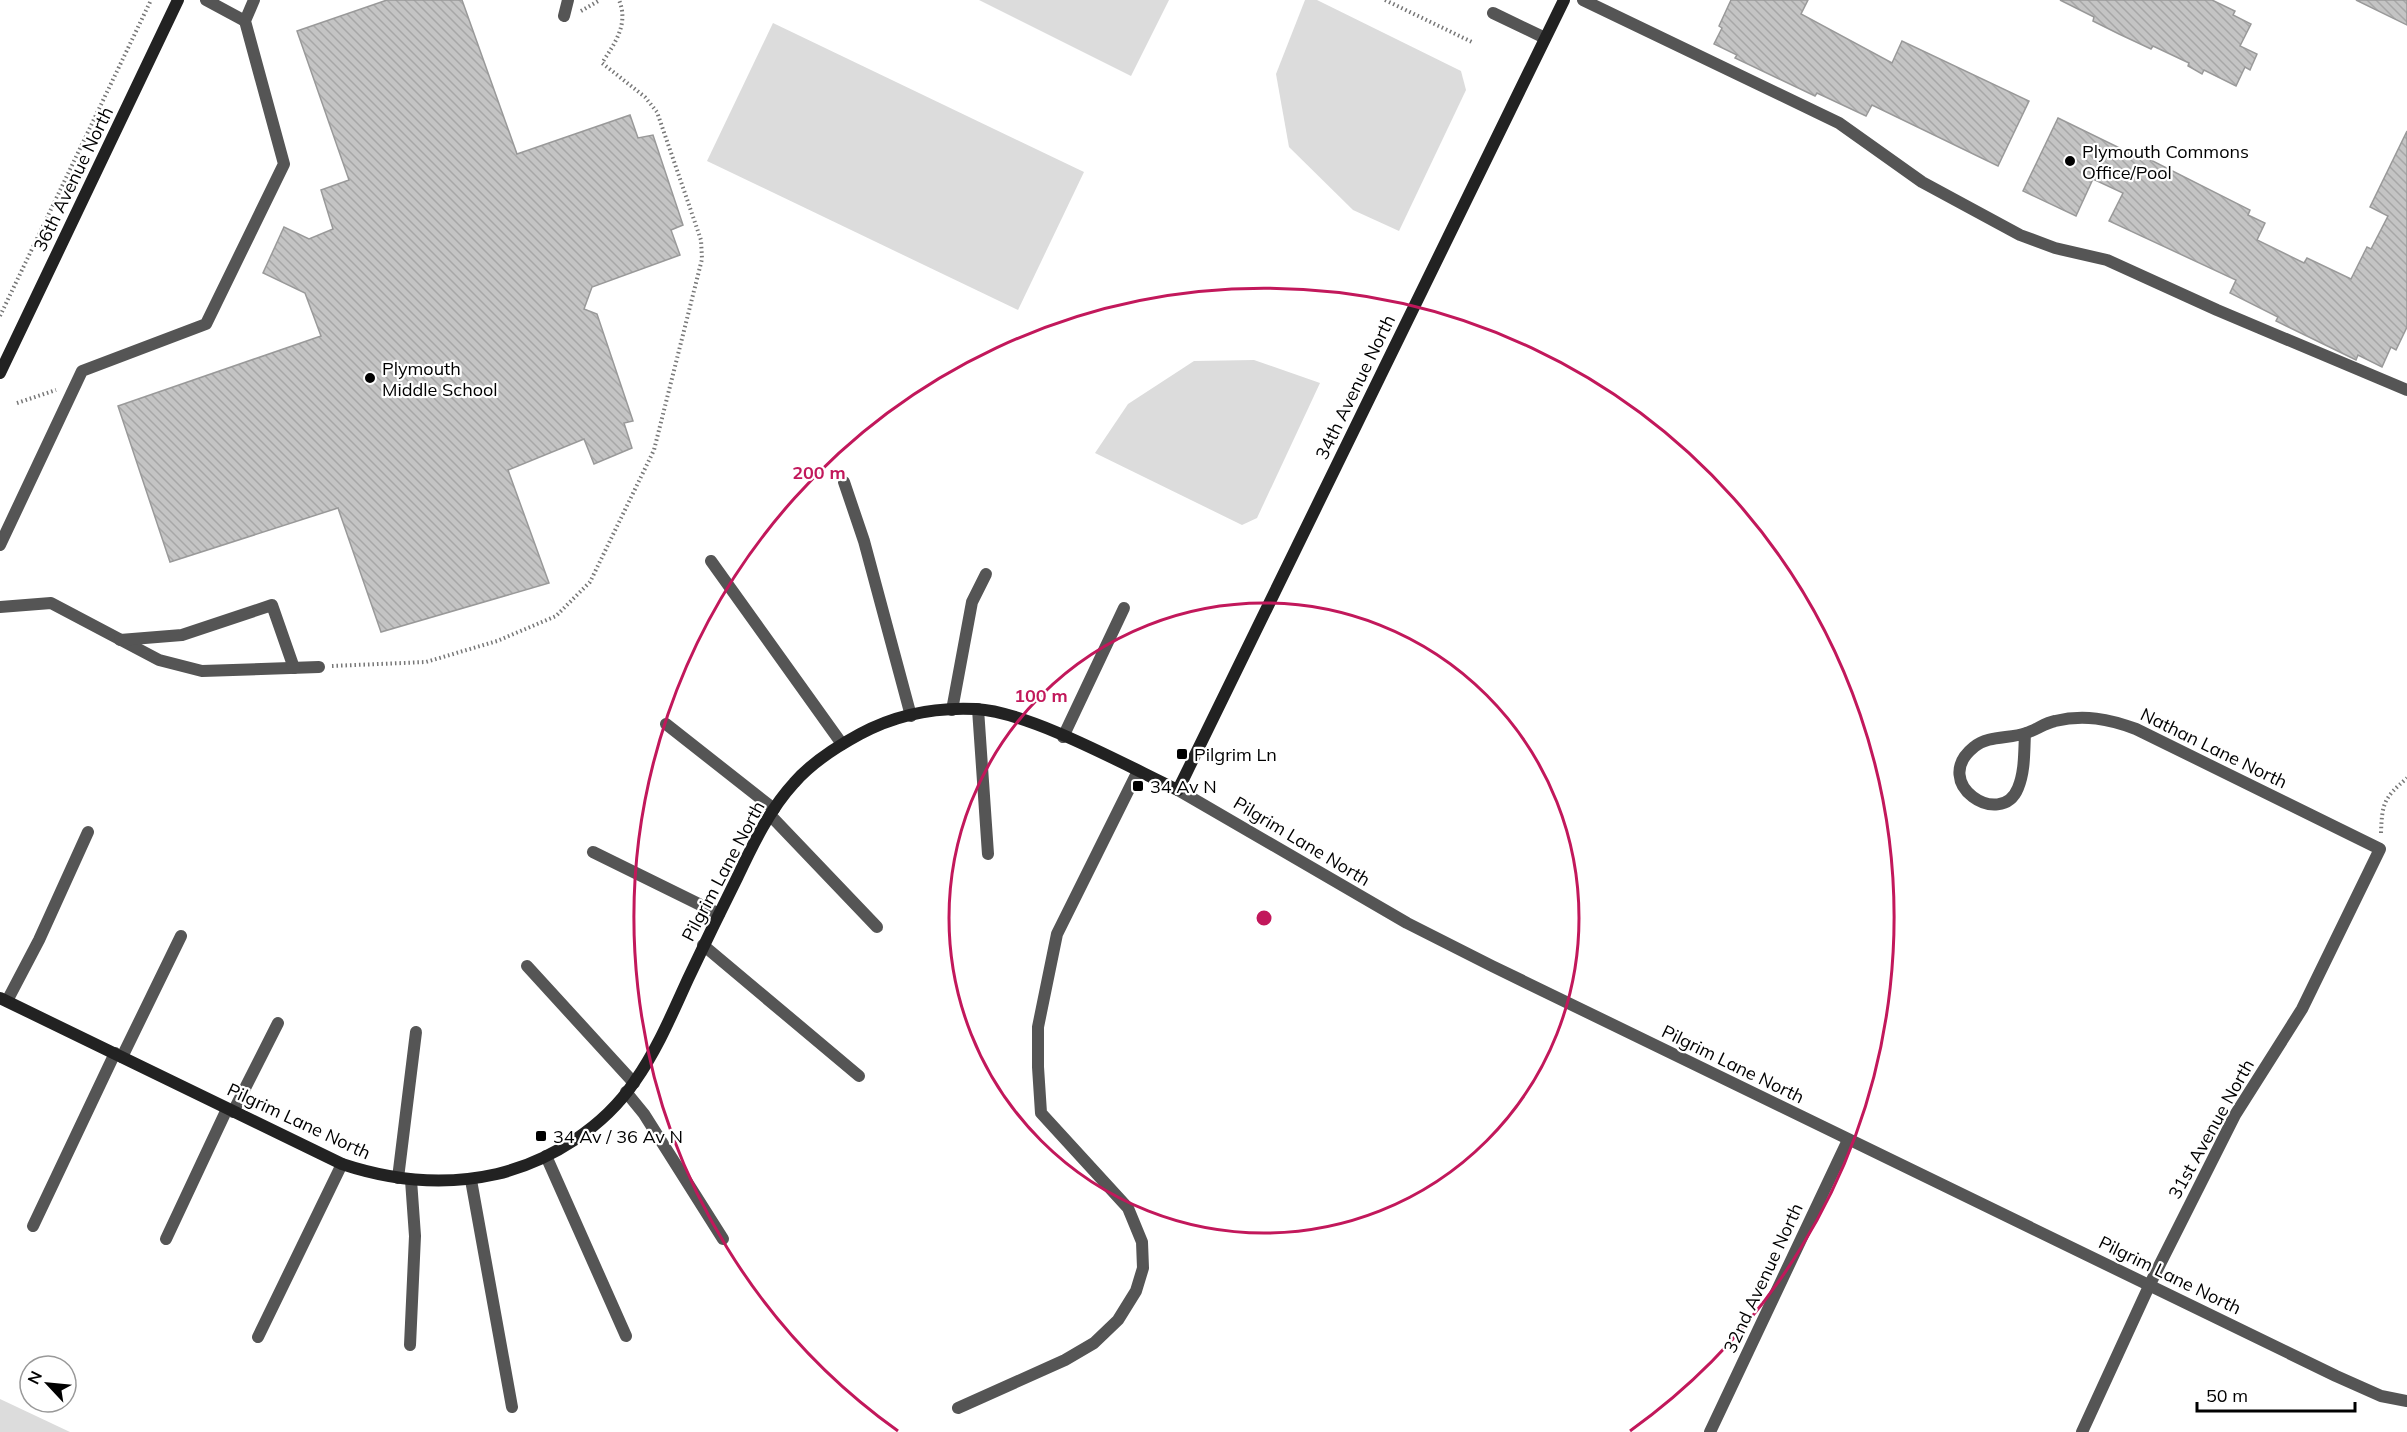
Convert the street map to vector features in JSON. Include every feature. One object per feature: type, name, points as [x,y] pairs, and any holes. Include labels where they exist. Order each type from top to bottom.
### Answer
[{"type":"street","name":"36th Avenue North","points":[[0,373],[178,0]]},
{"type":"street","points":[[206,0],[245,21]]},
{"type":"street","points":[[0,545],[82,371],[206,324],[284,164],[245,21],[254,0]]},
{"type":"street","points":[[564,16],[568,0]]},
{"type":"street","name":"34th Avenue North","points":[[1178,790],[1564,0]]},
{"type":"street","points":[[1583,0],[1839,123],[1922,182],[2020,235],[2055,248],[2082,252],[2107,260],[2217,310],[2407,390]]},
{"type":"street","points":[[1493,13],[1545,38]]},
{"type":"street","points":[[844,482],[864,541],[911,716]]},
{"type":"street","points":[[711,561],[842,744]]},
{"type":"street","points":[[952,710],[972,602],[986,574]]},
{"type":"street","points":[[0,607],[51,603],[159,660],[202,671],[319,667]]},
{"type":"street","points":[[119,640],[182,635],[272,605],[294,668]]},
{"type":"street","points":[[1064,737],[1124,608]]},
{"type":"street","points":[[978,709],[988,854]]},
{"type":"street","name":"Pilgrim Lane North","points":[[3,999],[342,1164],[373,1174],[441,1182],[471,1180],[518,1169],[573,1141],[601,1119],[630,1088],[659,1040],[703,945],[772,812],[810,766],[842,744],[889,721],[933,710],[978,709],[1021,720],[1064,737],[1178,790],[1407,923],[2336,1376],[2381,1396],[2407,1401]]},
{"type":"street","name":"Nathan Lane North","points":[[2025,734],[2023,770],[2018,790],[2010,799],[2000,803],[1980,802],[1971,797],[1961,781],[1959,772],[1964,755],[1976,744],[2025,734],[2054,721],[2084,717],[2110,719],[2136,729],[2380,849]]},
{"type":"street","points":[[666,723],[772,812],[877,927]]},
{"type":"street","points":[[958,1408],[1065,1360],[1094,1343],[1118,1320],[1136,1291],[1143,1268],[1142,1242],[1128,1208],[1041,1113],[1038,1067],[1038,1027],[1057,934],[1138,771]]},
{"type":"street","points":[[3,999],[39,940],[88,832]]},
{"type":"street","name":"31st Avenue North","points":[[2082,1432],[2150,1284],[2235,1115],[2302,1009],[2380,849]]},
{"type":"street","points":[[593,852],[719,914]]},
{"type":"street","points":[[33,1226],[118,1055],[181,936]]},
{"type":"street","points":[[703,945],[859,1076]]},
{"type":"street","points":[[527,966],[630,1088],[723,1239]]},
{"type":"street","points":[[166,1239],[230,1110],[278,1023]]},
{"type":"street","points":[[410,1345],[415,1236],[405,1179],[416,1032]]},
{"type":"street","name":"32nd Avenue North","points":[[1710,1432],[1848,1140]]},
{"type":"street","points":[[546,1156],[626,1336]]},
{"type":"street","points":[[258,1337],[342,1164]]},
{"type":"street","points":[[471,1180],[512,1407]]},
{"type":"path","points":[[0,316],[151,0]]},
{"type":"path","points":[[319,667],[426,662],[497,641],[556,616],[590,582],[654,450],[702,259],[701,240],[657,112],[645,97],[602,63],[619,37],[622,22],[619,0]]},
{"type":"path","points":[[1385,0],[1474,43]]},
{"type":"path","points":[[17,403],[76,383]]},
{"type":"path","points":[[2380,849],[2381,810],[2386,795],[2407,778]]},
{"type":"shaded area","points":[[979,0],[1169,0],[1131,76]]},
{"type":"shaded area","points":[[1305,0],[1317,0],[1461,71],[1466,90],[1399,231],[1353,210],[1289,147],[1276,74]]},
{"type":"shaded area","points":[[773,23],[1084,172],[1018,310],[707,161]]},
{"type":"shaded area","points":[[1254,360],[1320,383],[1257,518],[1242,525],[1095,453],[1128,404],[1194,361]]},
{"type":"shaded area","points":[[0,1399],[18,1407],[18,1414],[32,1414],[70,1432],[0,1432]]},
{"type":"building","name":"Plymouth Middle School","points":[[387,0],[462,0],[517,154],[630,115],[638,138],[653,135],[683,225],[671,230],[680,255],[592,287],[584,309],[597,314],[633,421],[624,423],[632,448],[594,464],[584,439],[508,470],[549,583],[381,632],[338,508],[170,562],[118,406],[321,336],[305,293],[263,273],[284,227],[309,239],[333,229],[321,190],[349,180],[297,31]]},
{"type":"building","points":[[1731,0],[1808,0],[1801,14],[1892,63],[1902,41],[2029,101],[1998,166],[1872,105],[1866,116],[1817,93],[1815,96],[1735,58],[1737,55],[1714,44],[1722,28],[1719,26]]},
{"type":"building","points":[[2060,0],[2212,0],[2235,11],[2233,15],[2251,24],[2240,46],[2257,54],[2250,70],[2245,67],[2236,86],[2204,70],[2202,74],[2188,66],[2189,63],[2153,46],[2151,49],[2119,34],[2093,21],[2094,17]]},
{"type":"building","points":[[2356,0],[2407,0],[2407,25]]},
{"type":"building","points":[[2058,118],[2140,158],[2141,155],[2250,210],[2248,215],[2265,223],[2257,240],[2304,263],[2307,258],[2351,279],[2367,247],[2371,249],[2388,216],[2370,207],[2407,131],[2407,327],[2396,350],[2391,347],[2382,367],[2358,355],[2356,360],[2276,321],[2278,317],[2230,293],[2236,280],[2109,221],[2123,193],[2093,179],[2076,216],[2023,191]]},
{"type":"place","name":"Plymouth Commons Office/Pool","points":[[2070,161]]},
{"type":"place","name":"Plymouth Middle School","points":[[370,378]]},
{"type":"place","name":"Pilgrim Ln","points":[[1182,754]]},
{"type":"place","name":"34 Av N","points":[[1138,786]]},
{"type":"place","name":"34 Av / 36 Av N","points":[[541,1136]]}]
